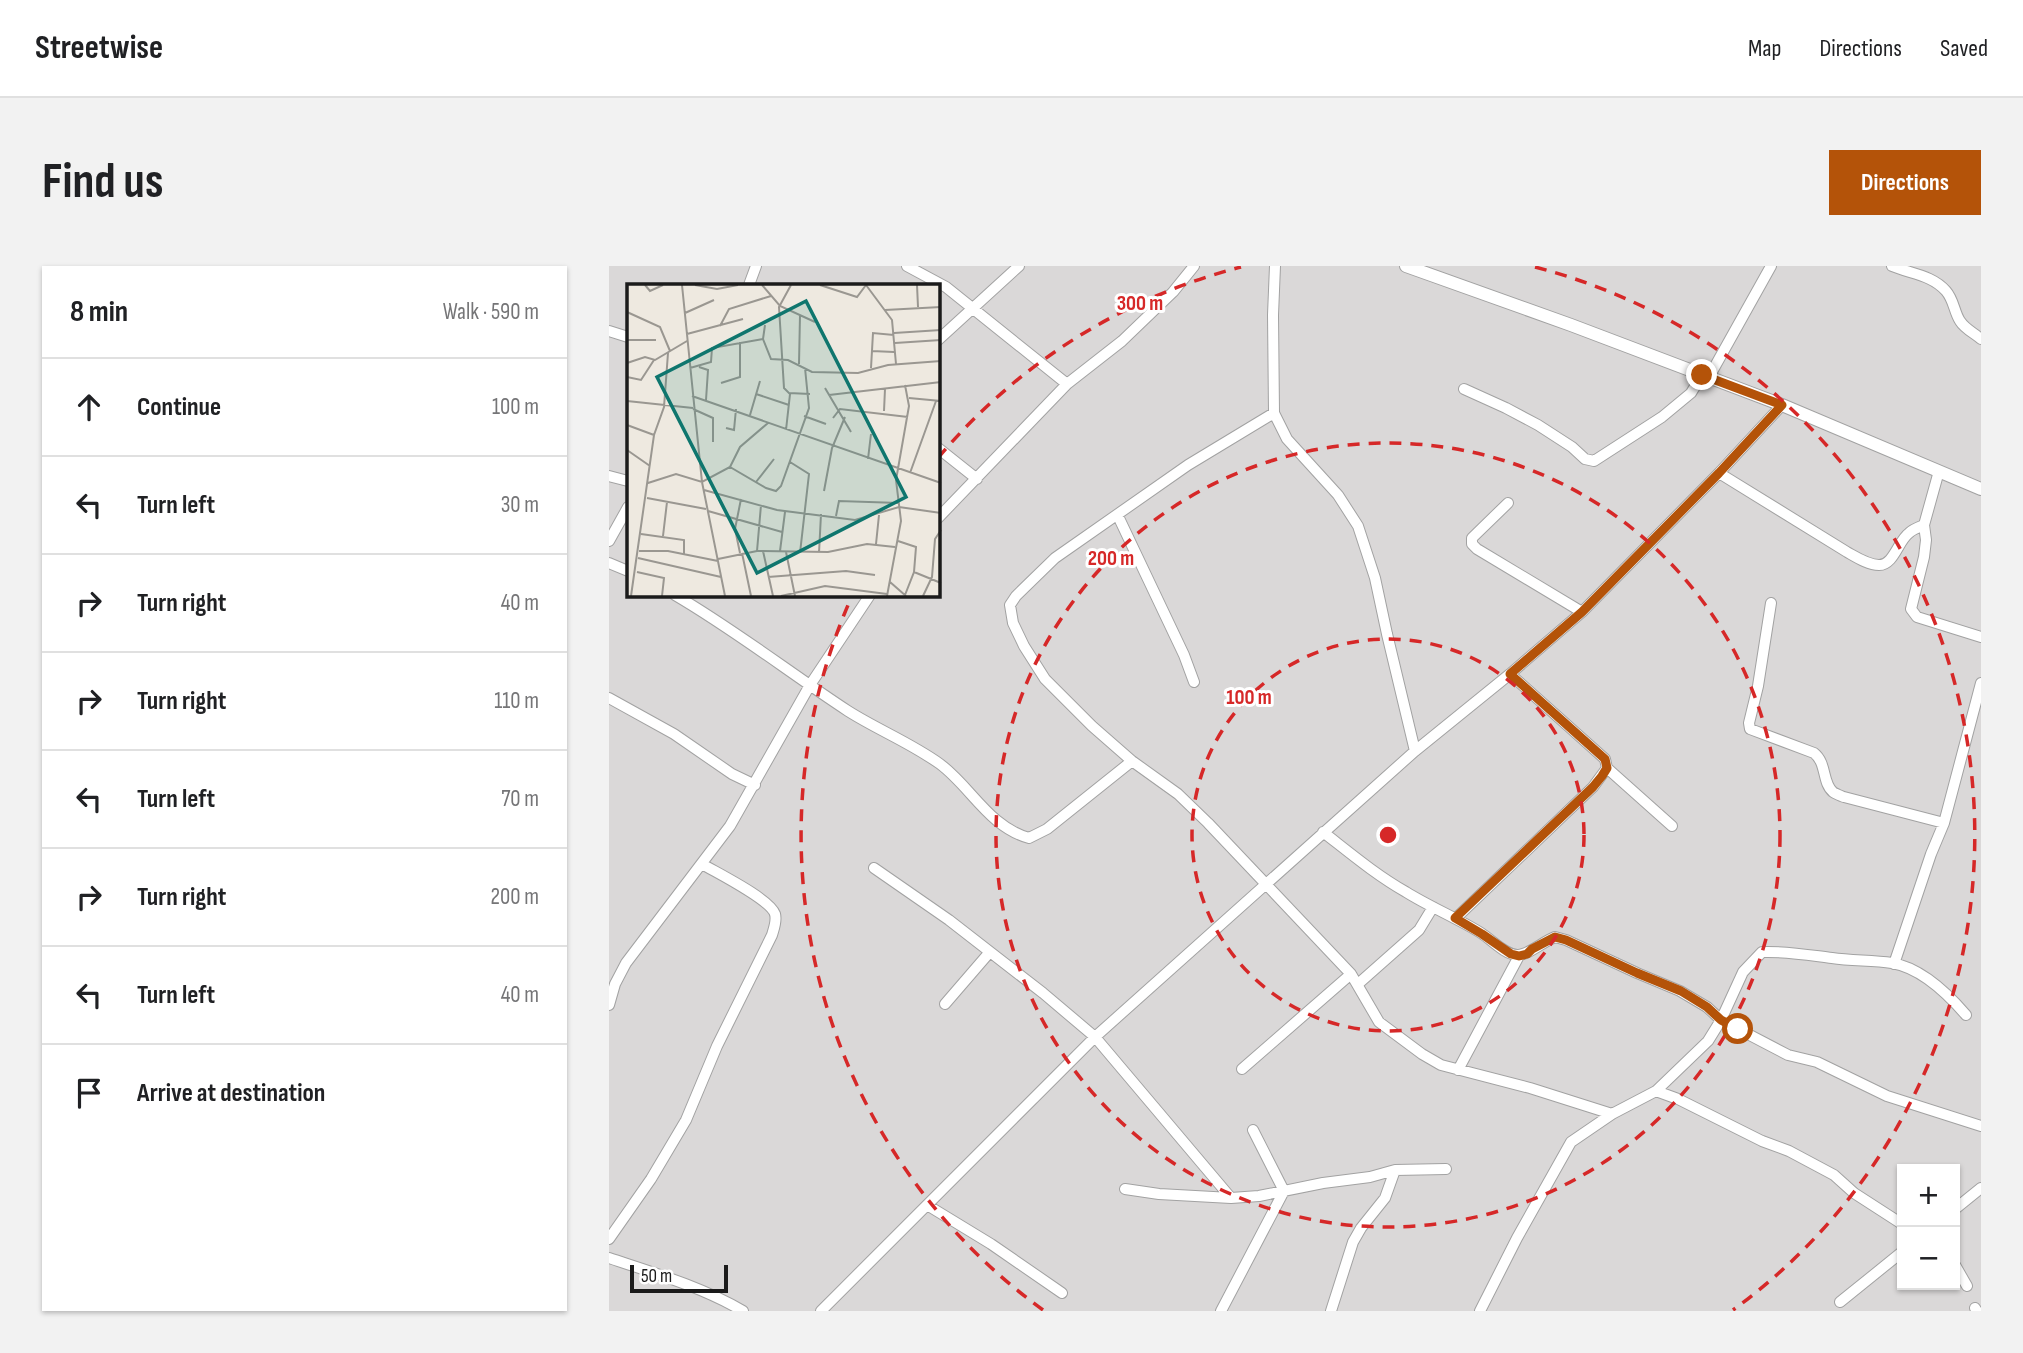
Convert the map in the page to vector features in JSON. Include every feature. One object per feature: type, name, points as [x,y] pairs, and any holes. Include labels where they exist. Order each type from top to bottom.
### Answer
[{"type":"street","points":[[749,284],[756,266]]},
{"type":"street","points":[[907,266],[940,284]]},
{"type":"street","points":[[940,338],[1019,266]]},
{"type":"street","points":[[940,516],[1067,384],[1122,341],[1173,292],[1194,266]]},
{"type":"street","points":[[1275,266],[1273,413],[1287,439],[1338,495],[1357,526],[1375,578],[1415,751]]},
{"type":"street","points":[[1406,266],[1782,405],[1981,489]]},
{"type":"street","points":[[1464,389],[1538,425],[1572,447],[1585,459],[1594,461],[1662,417],[1691,393],[1705,376],[1770,266]]},
{"type":"street","points":[[1892,266],[1923,275],[1940,285],[1952,299],[1960,321],[1981,339]]},
{"type":"street","points":[[940,284],[1067,384]]},
{"type":"street","points":[[609,331],[627,337]]},
{"type":"street","points":[[821,1311],[1095,1037],[1415,751],[1582,612],[1782,405]]},
{"type":"street","points":[[1273,413],[1188,465],[1055,558],[1010,605],[1010,613],[1024,646],[1045,679],[1092,726],[1132,761],[1178,794],[1265,883],[1355,979],[1379,1022],[1441,1065],[1530,1088],[1612,1114]]},
{"type":"street","points":[[940,450],[977,479]]},
{"type":"street","points":[[1939,471],[1924,525],[1924,557],[1911,609],[1917,617],[1981,637]]},
{"type":"street","points":[[1719,473],[1866,562],[1885,564],[1907,534],[1924,525]]},
{"type":"street","points":[[609,476],[627,481]]},
{"type":"street","points":[[1508,503],[1472,538],[1472,544],[1582,612]]},
{"type":"street","points":[[609,541],[627,510]]},
{"type":"street","points":[[1118,516],[1184,655],[1194,682]]},
{"type":"street","points":[[609,563],[627,571]]},
{"type":"street","points":[[678,597],[852,713],[927,755],[944,767],[982,807],[1016,835],[1029,838],[1047,829],[1132,761]]},
{"type":"street","points":[[609,1004],[615,984],[626,963],[730,826],[810,685],[869,597]]},
{"type":"street","points":[[1771,603],[1750,729],[1819,757],[1828,786],[1833,792],[1944,823]]},
{"type":"street","points":[[1510,674],[1605,759],[1607,768],[1672,825]]},
{"type":"street","points":[[1894,964],[1944,823],[1981,683]]},
{"type":"street","points":[[609,698],[674,734],[732,774],[755,785]]},
{"type":"street","points":[[1455,918],[1593,787],[1607,768]]},
{"type":"street","points":[[1323,832],[1370,869],[1405,892],[1455,918],[1511,954],[1527,954],[1555,937],[1566,940],[1681,991],[1707,1007],[1721,1020],[1788,1055],[1817,1062],[1887,1096],[1981,1126]]},
{"type":"street","points":[[609,1239],[651,1179],[686,1120],[717,1046],[776,923],[774,911],[765,901],[702,864]]},
{"type":"street","points":[[874,868],[949,920],[1095,1037],[1231,1198]]},
{"type":"street","points":[[1242,1069],[1419,930],[1433,907]]},
{"type":"street","points":[[1480,1311],[1571,1142],[1612,1114],[1655,1091],[1708,1041],[1743,972],[1762,952],[1777,951],[1894,964],[1910,970],[1949,995],[1966,1015]]},
{"type":"street","points":[[945,1004],[989,953]]},
{"type":"street","points":[[1458,1070],[1519,956]]},
{"type":"street","points":[[1655,1091],[1789,1151],[1834,1175],[1854,1193],[1897,1221]]},
{"type":"street","points":[[1253,1130],[1284,1191]]},
{"type":"street","points":[[1125,1189],[1159,1194],[1231,1198],[1259,1196],[1370,1177],[1395,1170],[1446,1169]]},
{"type":"street","points":[[1331,1311],[1353,1242],[1360,1228],[1385,1198],[1395,1170]]},
{"type":"street","points":[[1960,1205],[1981,1188]]},
{"type":"street","points":[[1221,1311],[1284,1191]]},
{"type":"street","points":[[927,1205],[991,1244],[1062,1293]]},
{"type":"street","points":[[1840,1302],[1897,1256]]},
{"type":"street","points":[[609,1258],[666,1277],[743,1311]]},
{"type":"street","points":[[1960,1274],[1967,1286]]},
{"type":"shaded area","points":[[609,266],[1981,266],[1981,1311],[609,1311]]},
{"type":"route","points":[[1702,375],[1782,405],[1582,612],[1510,674],[1605,759],[1607,768],[1593,787],[1455,918],[1511,954],[1519,956],[1555,937],[1566,940],[1681,991],[1738,1029]]}]
